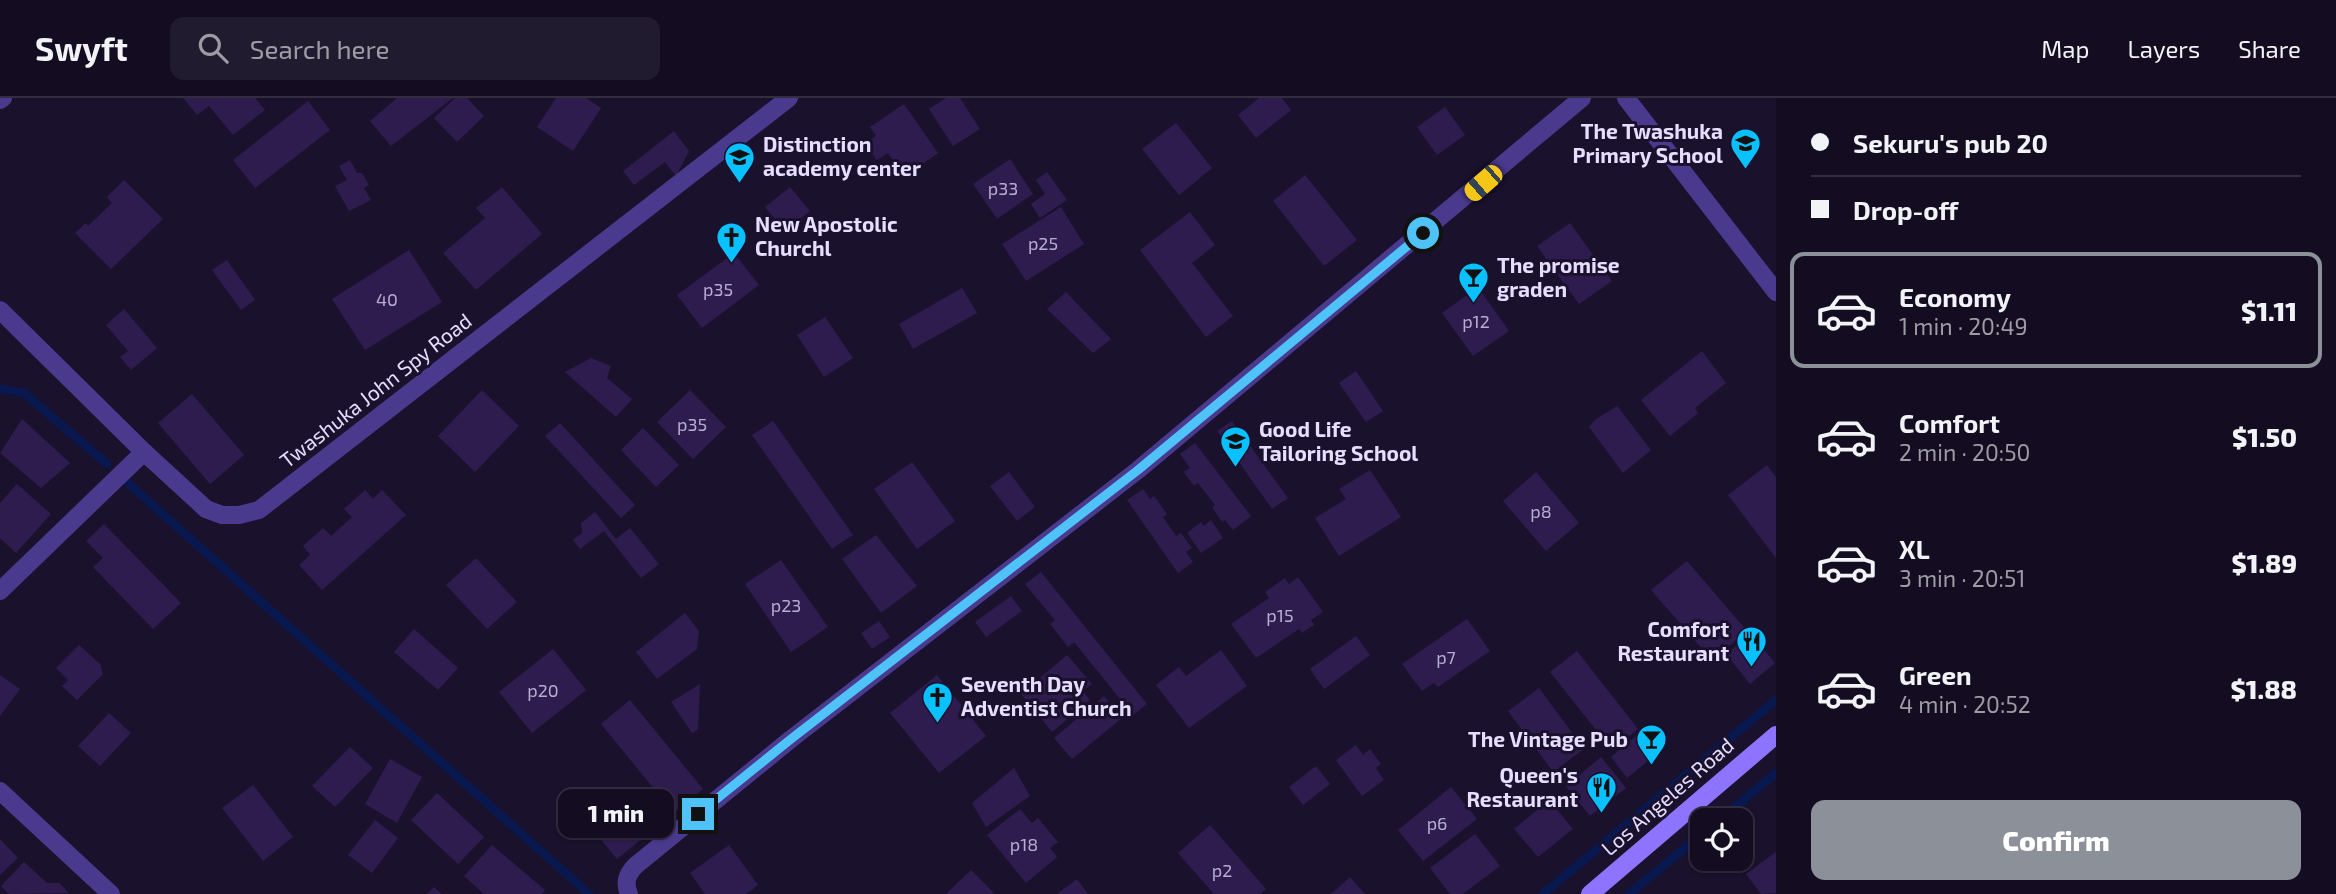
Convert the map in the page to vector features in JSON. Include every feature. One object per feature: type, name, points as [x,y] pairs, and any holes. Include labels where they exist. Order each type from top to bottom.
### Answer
[{"type":"main road","name":"Los Angeles Road","points":[[1590,894],[1776,735]]},
{"type":"street","name":"Twashuka John Spy Road","points":[[0,310],[206,509],[222,515],[239,515],[259,510],[789,98]]},
{"type":"street","points":[[629,894],[626,886],[628,874],[635,866],[791,739],[1138,470],[1582,98]]},
{"type":"street","points":[[1626,98],[1776,292]]},
{"type":"street","points":[[0,591],[144,452]]},
{"type":"street","points":[[0,791],[111,894]]},
{"type":"building","points":[[183,98],[255,98],[265,110],[233,135],[209,106],[197,115]]},
{"type":"building","points":[[397,98],[453,98],[391,146],[370,121]]},
{"type":"building","points":[[455,98],[467,98],[484,116],[457,142],[434,118]]},
{"type":"building","points":[[556,98],[586,98],[601,108],[573,151],[537,127]]},
{"type":"building","points":[[946,98],[960,98],[980,129],[953,146],[929,109]]},
{"type":"building","points":[[1259,98],[1282,98],[1291,110],[1256,138],[1238,115]]},
{"type":"building","points":[[308,101],[330,130],[255,188],[233,160]]},
{"type":"building","points":[[904,104],[938,153],[904,177],[888,153],[877,160],[865,144],[876,136],[870,127]]},
{"type":"building","points":[[1445,107],[1465,135],[1437,155],[1417,127]]},
{"type":"building","points":[[1176,123],[1212,168],[1179,195],[1142,149]]},
{"type":"building","points":[[674,131],[689,151],[676,176],[665,162],[634,185],[623,171]]},
{"type":"building","points":[[1010,159],[1033,194],[997,219],[973,184]]},
{"type":"building","points":[[350,160],[357,173],[362,173],[369,185],[364,188],[371,200],[349,211],[335,186],[347,180],[339,166]]},
{"type":"building","points":[[1047,172],[1067,200],[1040,218],[1031,204],[1045,194],[1036,180]]},
{"type":"building","points":[[1305,175],[1357,240],[1324,266],[1273,201]]},
{"type":"building","points":[[124,180],[163,219],[111,269],[75,233],[86,223],[88,226],[112,203],[107,197]]},
{"type":"building","points":[[502,187],[542,234],[476,290],[443,253],[485,218],[476,208]]},
{"type":"building","points":[[790,187],[810,211],[785,231],[765,207]]},
{"type":"building","points":[[1061,207],[1084,244],[1026,281],[1002,244]]},
{"type":"building","points":[[1190,212],[1215,245],[1192,263],[1233,316],[1206,337],[1140,250]]},
{"type":"building","points":[[1570,223],[1612,281],[1579,304],[1537,246]]},
{"type":"building","points":[[409,250],[442,302],[365,350],[332,299]]},
{"type":"building","points":[[734,253],[759,285],[702,328],[677,295]]},
{"type":"building","points":[[227,260],[255,300],[241,310],[212,270]]},
{"type":"building","points":[[1478,287],[1509,331],[1473,356],[1442,313]]},
{"type":"building","points":[[962,288],[977,313],[913,349],[899,324]]},
{"type":"building","points":[[1066,292],[1111,339],[1093,353],[1047,309]]},
{"type":"building","points":[[124,309],[157,348],[131,370],[120,357],[128,351],[106,325]]},
{"type":"building","points":[[825,317],[853,358],[824,377],[797,335]]},
{"type":"building","points":[[1702,351],[1726,383],[1695,408],[1698,413],[1670,436],[1641,400]]},
{"type":"building","points":[[591,358],[611,366],[607,378],[632,399],[616,417],[565,372]]},
{"type":"building","points":[[1356,371],[1383,411],[1366,422],[1339,383]]},
{"type":"building","points":[[482,390],[519,426],[475,472],[438,436]]},
{"type":"building","points":[[690,390],[726,427],[693,459],[657,422]]},
{"type":"building","points":[[192,394],[244,455],[210,484],[158,423]]},
{"type":"building","points":[[1617,406],[1651,450],[1623,473],[1589,427],[1596,419]]},
{"type":"building","points":[[22,419],[70,463],[41,488],[0,453]]},
{"type":"building","points":[[773,421],[853,535],[832,549],[752,435]]},
{"type":"building","points":[[1232,421],[1288,498],[1272,509],[1217,431]]},
{"type":"building","points":[[560,423],[635,505],[621,518],[545,436]]},
{"type":"building","points":[[643,428],[679,465],[656,487],[621,450]]},
{"type":"building","points":[[1195,443],[1251,516],[1233,530],[1225,520],[1222,522],[1212,507],[1215,505],[1198,483],[1194,486],[1184,472],[1190,468],[1180,454]]},
{"type":"building","points":[[912,462],[955,521],[917,549],[874,489]]},
{"type":"building","points":[[1767,465],[1776,477],[1776,558],[1728,495]]},
{"type":"building","points":[[1370,470],[1401,517],[1339,556],[1315,518],[1346,499],[1339,489]]},
{"type":"building","points":[[1009,472],[1035,507],[1017,521],[990,486]]},
{"type":"building","points":[[1536,472],[1579,523],[1546,551],[1503,501]]},
{"type":"building","points":[[17,484],[51,514],[16,553],[0,538],[0,503]]},
{"type":"building","points":[[1143,489],[1150,499],[1154,496],[1167,514],[1163,517],[1176,536],[1181,533],[1192,548],[1186,552],[1193,562],[1178,573],[1127,500]]},
{"type":"building","points":[[365,490],[373,499],[382,490],[406,515],[322,590],[299,565],[310,555],[303,546],[323,528],[331,536],[352,517],[344,509]]},
{"type":"building","points":[[595,512],[616,539],[630,528],[659,564],[641,578],[604,531],[580,549],[573,540],[582,533],[581,523]]},
{"type":"building","points":[[1211,520],[1223,538],[1201,553],[1187,533],[1201,522],[1204,526]]},
{"type":"building","points":[[104,524],[181,603],[153,629],[93,567],[103,558],[86,541]]},
{"type":"building","points":[[876,535],[917,586],[881,613],[842,559]]},
{"type":"building","points":[[476,558],[517,602],[487,629],[446,585]]},
{"type":"building","points":[[781,560],[828,627],[791,652],[745,584]]},
{"type":"building","points":[[1687,561],[1747,631],[1712,660],[1651,590]]},
{"type":"building","points":[[1041,572],[1147,704],[1133,715],[1074,642],[1068,647],[1050,624],[1055,620],[1025,584]]},
{"type":"building","points":[[1298,577],[1323,612],[1311,620],[1314,625],[1302,633],[1299,629],[1256,658],[1231,624],[1269,598],[1265,592],[1285,578],[1289,584]]},
{"type":"building","points":[[1011,596],[1022,611],[986,637],[975,622]]},
{"type":"building","points":[[685,613],[699,631],[697,649],[657,679],[636,652]]},
{"type":"building","points":[[1467,619],[1490,651],[1438,687],[1434,683],[1422,691],[1402,664]]},
{"type":"building","points":[[879,621],[890,637],[872,649],[861,633]]},
{"type":"building","points":[[414,629],[458,668],[438,690],[394,652]]},
{"type":"building","points":[[1751,634],[1775,663],[1750,684],[1726,654]]},
{"type":"building","points":[[1356,636],[1370,655],[1324,689],[1310,669]]},
{"type":"building","points":[[79,645],[100,664],[103,674],[77,700],[62,686],[68,680],[56,668]]},
{"type":"building","points":[[553,649],[586,690],[532,733],[499,692]]},
{"type":"building","points":[[1221,650],[1247,686],[1189,728],[1156,685],[1179,667],[1186,676]]},
{"type":"building","points":[[1577,651],[1638,729],[1612,750],[1550,672]]},
{"type":"building","points":[[1067,655],[1092,684],[1083,691],[1090,700],[1052,732],[1021,694]]},
{"type":"building","points":[[0,675],[20,689],[0,716]]},
{"type":"building","name":"Seventh Day Adventist Church","points":[[937,675],[986,736],[939,773],[890,713]]},
{"type":"building","points":[[700,684],[698,729],[692,733],[671,702]]},
{"type":"building","points":[[1539,688],[1584,749],[1553,772],[1508,711]]},
{"type":"building","points":[[1104,696],[1122,718],[1072,759],[1054,738]]},
{"type":"building","points":[[630,700],[703,789],[617,859],[598,836],[655,790],[601,724]]},
{"type":"building","points":[[109,713],[131,733],[100,766],[78,746]]},
{"type":"building","points":[[1642,731],[1659,752],[1627,778],[1611,757]]},
{"type":"building","points":[[1356,745],[1363,755],[1370,749],[1381,764],[1376,768],[1384,780],[1362,796],[1336,760]]},
{"type":"building","points":[[350,747],[373,768],[335,807],[312,786]]},
{"type":"building","points":[[1601,757],[1626,788],[1590,816],[1566,786]]},
{"type":"building","points":[[390,759],[422,777],[397,823],[365,804]]},
{"type":"building","points":[[1316,766],[1330,784],[1303,805],[1289,787]]},
{"type":"building","points":[[1014,768],[1030,796],[986,827],[972,803]]},
{"type":"building","points":[[253,785],[293,837],[263,861],[222,808]]},
{"type":"building","points":[[1451,787],[1477,819],[1423,861],[1398,830]]},
{"type":"building","points":[[437,793],[484,837],[458,864],[411,820]]},
{"type":"building","points":[[1549,800],[1573,829],[1538,857],[1514,829]]},
{"type":"building","points":[[1020,809],[1032,823],[1038,818],[1058,842],[1050,848],[1057,857],[1026,883],[987,835]]},
{"type":"building","points":[[375,820],[398,838],[372,873],[348,855]]},
{"type":"building","points":[[1210,825],[1266,889],[1260,894],[1214,894],[1178,853]]},
{"type":"building","points":[[1475,834],[1500,866],[1463,894],[1450,894],[1430,868]]},
{"type":"building","points":[[0,839],[18,858],[0,875]]},
{"type":"building","points":[[492,845],[545,890],[542,894],[484,894],[464,876]]},
{"type":"building","points":[[729,845],[758,885],[746,894],[705,894],[690,873]]},
{"type":"building","points":[[1776,852],[1776,893],[1761,894],[1746,874]]},
{"type":"building","points":[[24,862],[47,883],[59,883],[69,893],[9,894],[1,886]]},
{"type":"building","points":[[971,870],[994,893],[946,894]]},
{"type":"building","points":[[1350,877],[1365,894],[1331,894]]},
{"type":"building","points":[[1077,879],[1088,894],[1057,894]]},
{"type":"building","points":[[434,887],[442,894],[427,894]]},
{"type":"waterway","points":[[0,389],[24,393],[107,464]]},
{"type":"waterway","points":[[129,484],[589,894]]},
{"type":"waterway","points":[[1543,894],[1776,700]]},
{"type":"waterway","points":[[1734,808],[1776,773]]},
{"type":"waterway","points":[[1629,894],[1690,844]]},
{"type":"place","name":"The Twashuka Primary School","points":[[1746,171]]},
{"type":"place","name":"Distinction academy center","points":[[740,184]]},
{"type":"place","name":"New Apostolic Churchl","points":[[732,264]]},
{"type":"place","name":"The promise graden","points":[[1474,305]]},
{"type":"place","name":"Good Life Tailoring School","points":[[1236,469]]},
{"type":"place","name":"Comfort Restaurant","points":[[1752,669]]},
{"type":"place","name":"Seventh Day Adventist Church","points":[[938,724]]},
{"type":"place","name":"The Vintage Pub","points":[[1651,767]]},
{"type":"place","name":"Queen's Restaurant","points":[[1601,815]]},
{"type":"route","points":[[698,814],[1138,470],[1423,233]]}]
